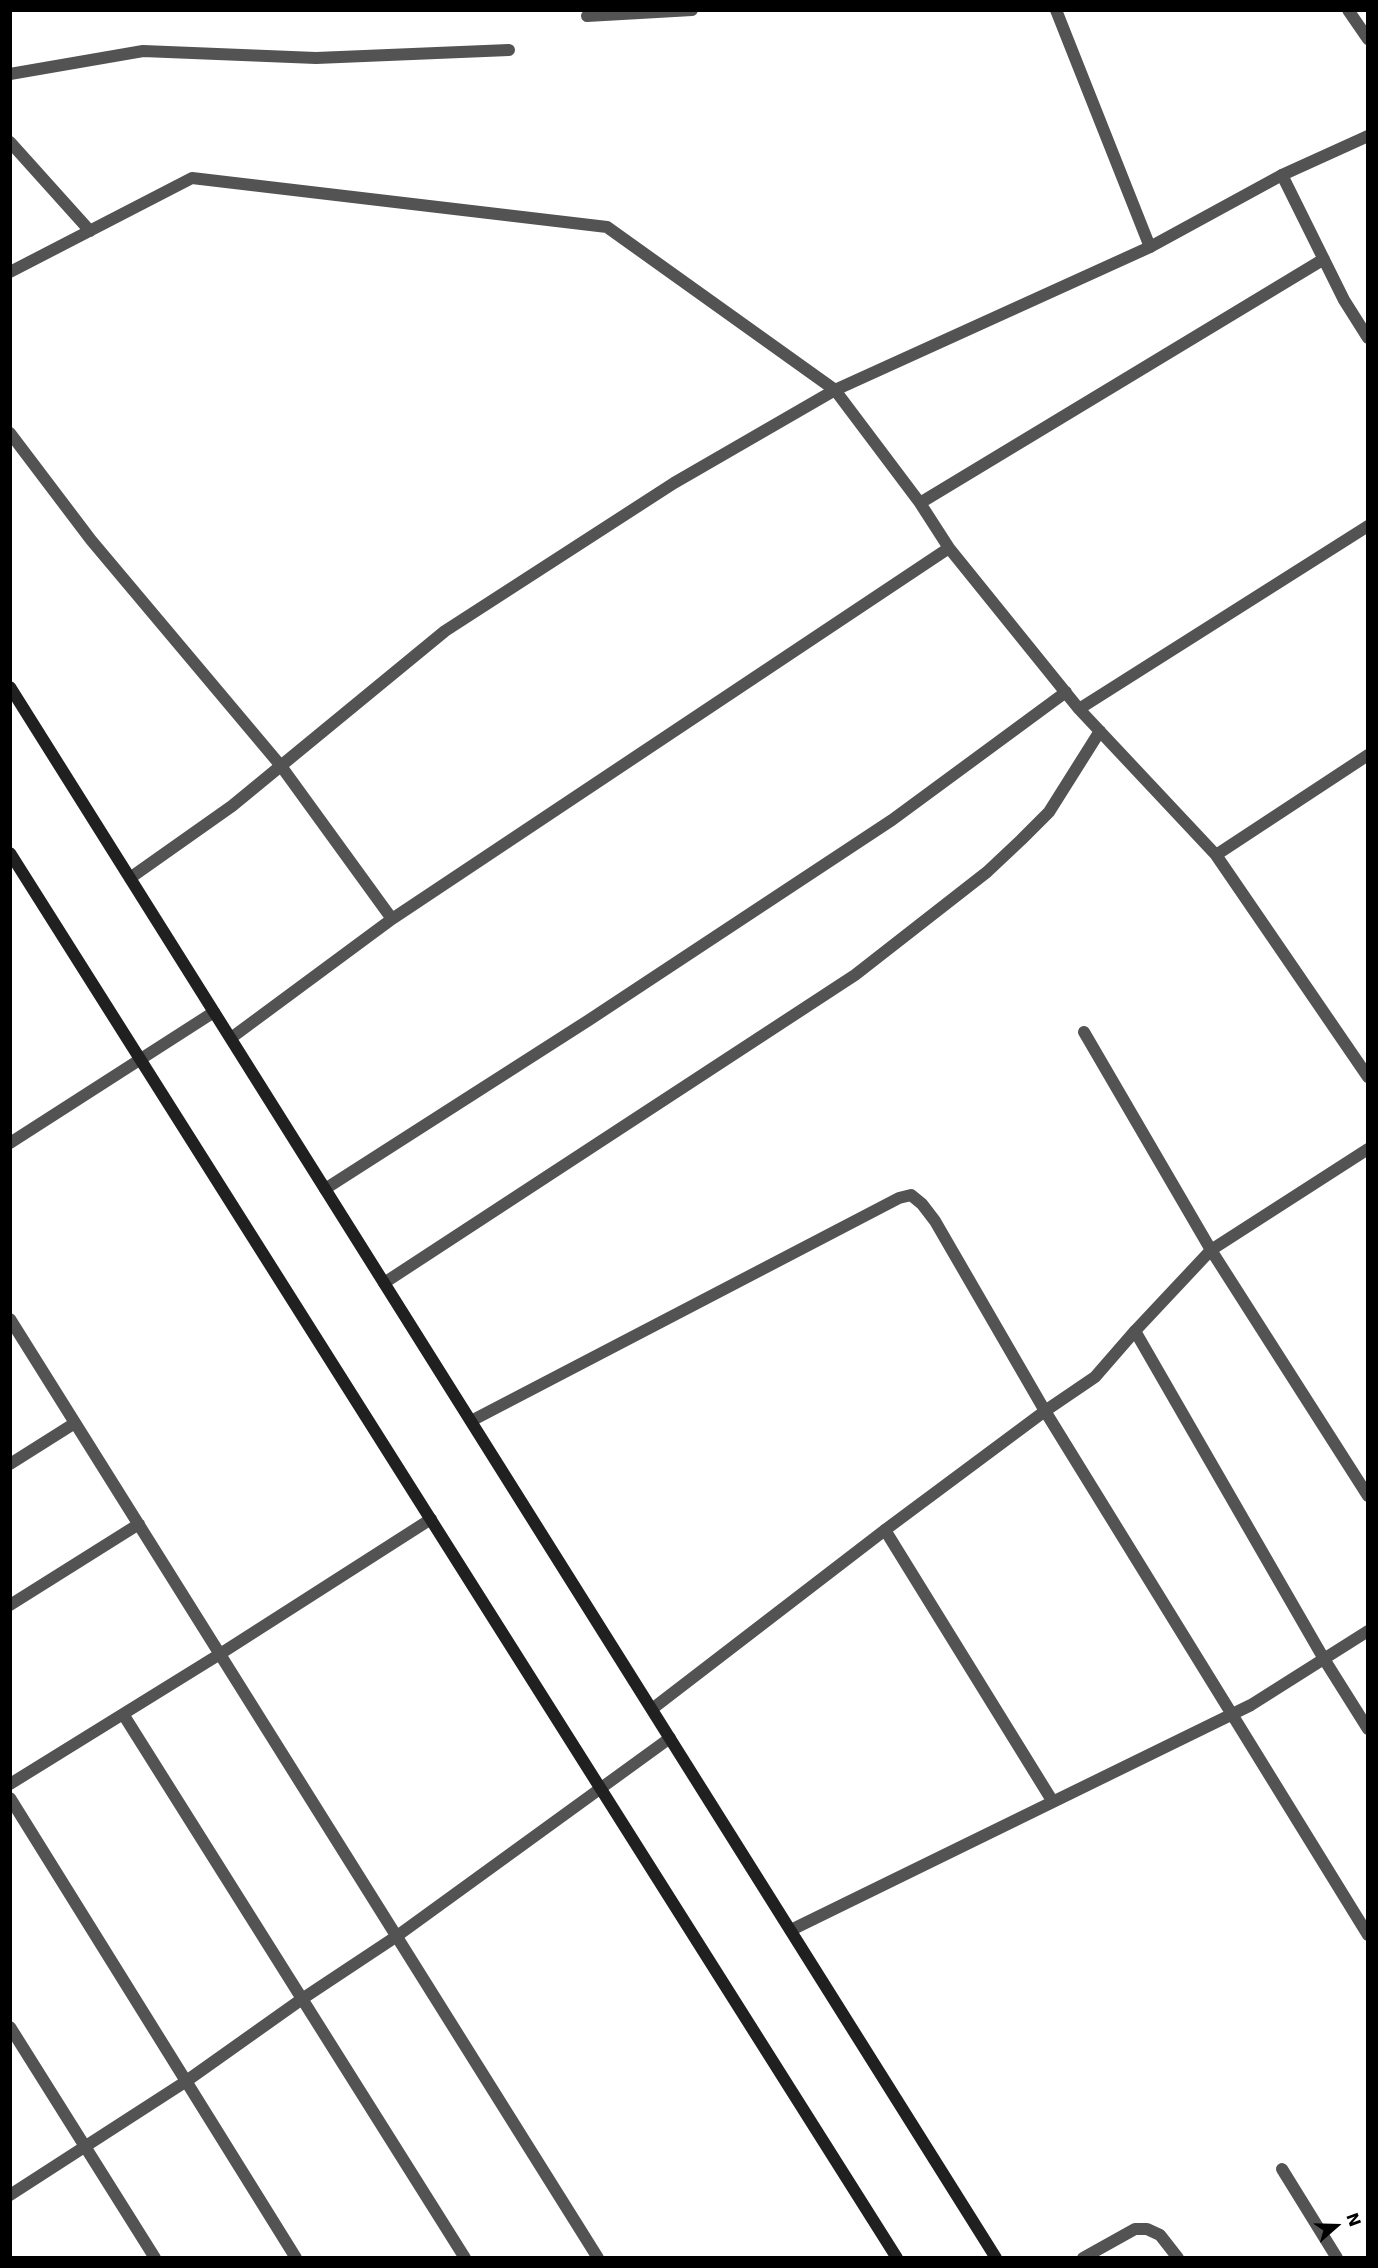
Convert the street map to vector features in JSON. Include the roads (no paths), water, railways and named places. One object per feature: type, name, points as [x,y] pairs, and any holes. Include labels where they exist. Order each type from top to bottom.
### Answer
[{"type":"main road","points":[[10,687],[996,2258]]},
{"type":"main road","points":[[10,853],[897,2258]]},
{"type":"street","points":[[587,16],[693,10]]},
{"type":"street","points":[[1056,10],[1150,247]]},
{"type":"street","points":[[1348,10],[1368,39]]},
{"type":"street","points":[[10,74],[143,51],[316,58],[509,50]]},
{"type":"street","points":[[130,878],[232,806],[446,632],[674,483],[835,390],[1150,247],[1282,175],[1368,136]]},
{"type":"street","points":[[10,142],[90,231]]},
{"type":"street","points":[[1282,175],[1344,300],[1366,333]]},
{"type":"street","points":[[10,272],[192,178],[607,226],[835,390],[920,503],[949,548],[1079,709],[1216,855],[1368,1077]]},
{"type":"street","points":[[920,503],[1324,259]]},
{"type":"street","points":[[10,433],[91,540],[281,766],[392,919]]},
{"type":"street","points":[[1079,709],[1368,526]]},
{"type":"street","points":[[231,1038],[392,919],[949,548]]},
{"type":"street","points":[[325,1189],[589,1020],[892,820],[1066,692]]},
{"type":"street","points":[[384,1283],[855,975],[987,873],[1021,840],[1049,812],[1100,731]]},
{"type":"street","points":[[1216,855],[1368,755]]},
{"type":"street","points":[[10,1143],[214,1012]]},
{"type":"street","points":[[1084,1032],[1211,1250],[1368,1496]]},
{"type":"street","points":[[652,1709],[885,1530],[1095,1377],[1211,1250],[1368,1149]]},
{"type":"street","points":[[471,1421],[899,1198],[911,1195],[922,1204],[935,1221],[1045,1412],[1368,1935]]},
{"type":"street","points":[[10,1319],[598,2258]]},
{"type":"street","points":[[1135,1331],[1324,1659],[1368,1729]]},
{"type":"street","points":[[10,1464],[75,1423]]},
{"type":"street","points":[[10,1784],[220,1654],[431,1519]]},
{"type":"street","points":[[10,1605],[139,1524]]},
{"type":"street","points":[[885,1530],[1053,1802]]},
{"type":"street","points":[[791,1930],[1251,1705],[1368,1631]]},
{"type":"street","points":[[123,1714],[465,2258]]},
{"type":"street","points":[[10,2195],[185,2082],[302,1999],[397,1936],[670,1738]]},
{"type":"street","points":[[10,1798],[296,2258]]},
{"type":"street","points":[[10,2027],[156,2258]]},
{"type":"street","points":[[1282,2169],[1337,2258]]},
{"type":"street","points":[[1083,2258],[1135,2229],[1147,2229],[1160,2235],[1178,2258]]}]
